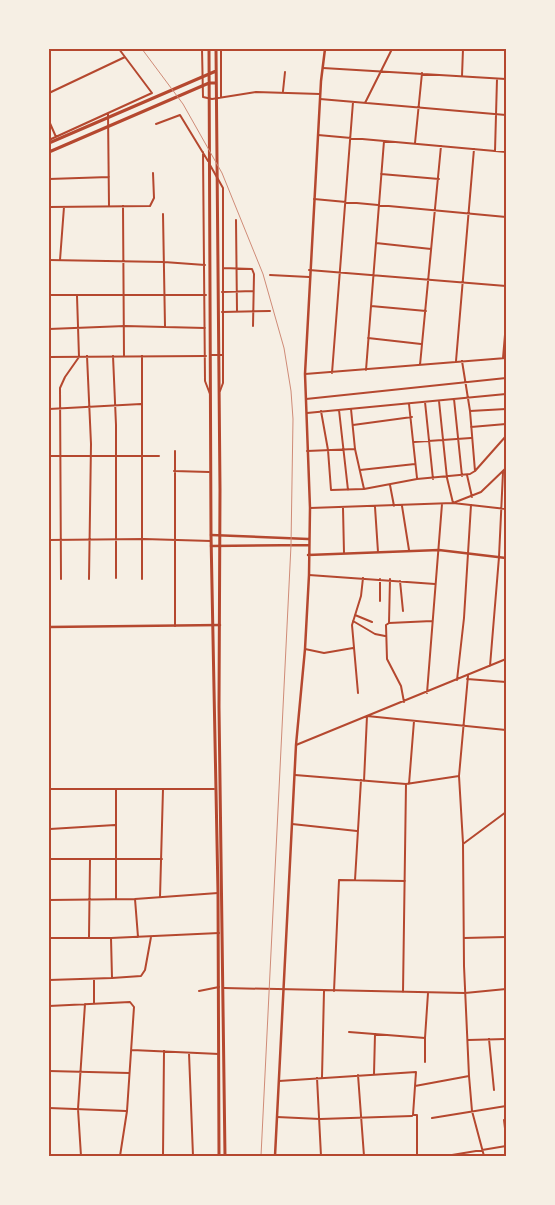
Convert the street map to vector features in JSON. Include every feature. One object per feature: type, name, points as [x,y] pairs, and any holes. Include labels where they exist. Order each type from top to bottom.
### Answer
[{"type":"main road","points":[[208,49],[210,536],[213,625],[214,789],[218,893],[219,1156]]},
{"type":"main road","points":[[216,49],[220,394],[219,707],[225,1156]]},
{"type":"main road","points":[[49,142],[209,72],[216,71]]},
{"type":"main road","points":[[49,152],[209,83],[216,83]]},
{"type":"street","points":[[49,142],[56,137],[152,93],[119,49]]},
{"type":"street","points":[[202,49],[203,97],[212,100],[221,97],[283,91],[320,94]]},
{"type":"street","points":[[221,49],[221,97]]},
{"type":"street","points":[[275,1156],[296,745],[305,649],[309,575],[308,539],[310,508],[305,374],[309,270],[320,94],[325,49]]},
{"type":"street","points":[[365,103],[392,49]]},
{"type":"street","points":[[462,76],[464,49]]},
{"type":"street","points":[[49,93],[125,57]]},
{"type":"street","points":[[323,68],[382,70],[506,79]]},
{"type":"street","points":[[283,91],[284,72]]},
{"type":"street","points":[[415,144],[422,74]]},
{"type":"street","points":[[495,151],[497,79]]},
{"type":"street","points":[[320,99],[506,115]]},
{"type":"street","points":[[332,373],[354,102]]},
{"type":"street","points":[[108,113],[109,206]]},
{"type":"street","points":[[156,124],[180,115],[203,151],[223,188],[223,383],[220,394]]},
{"type":"street","points":[[49,121],[56,137]]},
{"type":"street","points":[[318,135],[506,152]]},
{"type":"street","points":[[366,370],[384,141]]},
{"type":"street","points":[[420,364],[430,280],[441,146]]},
{"type":"street","points":[[456,361],[474,149]]},
{"type":"street","points":[[203,151],[206,295],[205,381],[210,394]]},
{"type":"street","points":[[49,208],[148,206],[152,204],[152,173]]},
{"type":"street","points":[[381,174],[439,178]]},
{"type":"street","points":[[49,179],[109,177]]},
{"type":"street","points":[[314,199],[506,216]]},
{"type":"street","points":[[123,206],[123,296],[126,326],[124,356]]},
{"type":"street","points":[[60,260],[64,207]]},
{"type":"street","points":[[163,214],[165,327]]},
{"type":"street","points":[[236,220],[237,311]]},
{"type":"street","points":[[376,243],[432,250]]},
{"type":"street","points":[[49,260],[164,262],[205,265]]},
{"type":"street","points":[[222,268],[252,268],[253,326]]},
{"type":"street","points":[[309,270],[506,286]]},
{"type":"street","points":[[270,275],[309,277]]},
{"type":"street","points":[[222,292],[236,290],[253,291]]},
{"type":"street","points":[[49,295],[206,295]]},
{"type":"street","points":[[62,579],[61,382],[79,357],[77,296]]},
{"type":"street","points":[[371,306],[426,311]]},
{"type":"street","points":[[222,312],[270,311]]},
{"type":"street","points":[[305,374],[505,358],[506,324]]},
{"type":"street","points":[[49,329],[126,326],[205,328]]},
{"type":"street","points":[[368,338],[422,344]]},
{"type":"street","points":[[49,357],[223,355]]},
{"type":"street","points":[[87,356],[91,455],[89,579]]},
{"type":"street","points":[[113,356],[116,578]]},
{"type":"street","points":[[142,356],[144,539],[142,579]]},
{"type":"street","points":[[462,361],[470,411],[475,471]]},
{"type":"street","points":[[306,399],[506,378]]},
{"type":"street","points":[[306,413],[506,394]]},
{"type":"street","points":[[454,399],[462,476]]},
{"type":"street","points":[[439,401],[445,440],[447,478],[453,503]]},
{"type":"street","points":[[425,402],[433,480]]},
{"type":"street","points":[[49,409],[142,404]]},
{"type":"street","points":[[409,404],[412,417],[417,479]]},
{"type":"street","points":[[352,409],[355,449],[364,489]]},
{"type":"street","points":[[470,411],[506,409]]},
{"type":"street","points":[[339,410],[348,490]]},
{"type":"street","points":[[321,412],[328,450],[331,490],[364,489],[417,479],[433,480],[467,475],[475,471],[506,436]]},
{"type":"street","points":[[353,425],[412,417]]},
{"type":"street","points":[[471,427],[506,424]]},
{"type":"street","points":[[414,442],[472,438]]},
{"type":"street","points":[[307,451],[355,449]]},
{"type":"street","points":[[175,451],[175,626]]},
{"type":"street","points":[[49,456],[159,456]]},
{"type":"street","points":[[360,470],[416,464]]},
{"type":"street","points":[[453,503],[481,492],[506,468]]},
{"type":"street","points":[[174,471],[210,472]]},
{"type":"street","points":[[490,666],[500,557],[502,472]]},
{"type":"street","points":[[467,475],[472,497]]},
{"type":"street","points":[[390,485],[394,506]]},
{"type":"street","points":[[310,508],[453,503],[506,509]]},
{"type":"street","points":[[427,693],[442,504]]},
{"type":"street","points":[[456,680],[471,505]]},
{"type":"street","points":[[402,506],[409,551]]},
{"type":"street","points":[[375,507],[378,552]]},
{"type":"street","points":[[343,508],[344,554]]},
{"type":"street","points":[[210,536],[308,539]]},
{"type":"street","points":[[49,540],[144,539],[211,541]]},
{"type":"street","points":[[211,546],[309,545]]},
{"type":"street","points":[[308,555],[439,550],[506,558]]},
{"type":"street","points":[[309,575],[390,579],[435,584]]},
{"type":"street","points":[[358,693],[353,648],[353,621],[360,601],[363,578]]},
{"type":"street","points":[[380,579],[380,601]]},
{"type":"street","points":[[390,579],[389,623],[386,625],[385,636],[387,659],[401,686],[404,702]]},
{"type":"street","points":[[400,580],[403,611]]},
{"type":"street","points":[[354,614],[372,622]]},
{"type":"street","points":[[353,621],[375,634],[385,636]]},
{"type":"street","points":[[389,623],[432,621]]},
{"type":"street","points":[[49,626],[220,625]]},
{"type":"street","points":[[305,649],[324,653],[353,648]]},
{"type":"street","points":[[467,678],[506,659]]},
{"type":"street","points":[[467,678],[459,776],[463,844],[465,993],[472,1111],[484,1156]]},
{"type":"street","points":[[296,745],[456,680],[467,678],[506,682]]},
{"type":"street","points":[[367,716],[506,730]]},
{"type":"street","points":[[355,880],[367,716]]},
{"type":"street","points":[[404,992],[408,784],[414,721]]},
{"type":"street","points":[[295,775],[408,784],[459,776]]},
{"type":"street","points":[[162,859],[49,859],[49,789],[214,789]]},
{"type":"street","points":[[116,789],[116,899]]},
{"type":"street","points":[[160,897],[159,873],[162,873],[163,789]]},
{"type":"street","points":[[463,844],[506,812]]},
{"type":"street","points":[[292,824],[358,831]]},
{"type":"street","points":[[50,829],[116,826]]},
{"type":"street","points":[[89,937],[90,859]]},
{"type":"street","points":[[334,991],[337,884],[342,879],[406,881]]},
{"type":"street","points":[[49,900],[135,899],[218,893]]},
{"type":"street","points":[[135,899],[138,937]]},
{"type":"street","points":[[49,938],[111,938],[222,933]]},
{"type":"street","points":[[49,980],[141,976],[145,970],[151,936]]},
{"type":"street","points":[[464,938],[506,937]]},
{"type":"street","points":[[111,938],[112,978]]},
{"type":"street","points":[[94,979],[94,1003]]},
{"type":"street","points":[[199,991],[218,987],[428,993],[506,990]]},
{"type":"street","points":[[322,1077],[324,990]]},
{"type":"street","points":[[425,1062],[428,993]]},
{"type":"street","points":[[49,1006],[132,1003],[134,1007],[127,1111],[120,1156]]},
{"type":"street","points":[[81,1156],[78,1109],[85,1004]]},
{"type":"street","points":[[349,1032],[425,1038]]},
{"type":"street","points":[[374,1074],[375,1034]]},
{"type":"street","points":[[468,1040],[506,1038]]},
{"type":"street","points":[[488,1039],[494,1090]]},
{"type":"street","points":[[132,1050],[219,1054]]},
{"type":"street","points":[[163,1156],[164,1051]]},
{"type":"street","points":[[189,1053],[193,1156]]},
{"type":"street","points":[[49,1071],[130,1073]]},
{"type":"street","points":[[279,1082],[322,1077],[416,1072],[413,1116]]},
{"type":"street","points":[[358,1075],[364,1156]]},
{"type":"street","points":[[415,1086],[469,1076]]},
{"type":"street","points":[[317,1078],[321,1156]]},
{"type":"street","points":[[432,1118],[506,1106]]},
{"type":"street","points":[[49,1108],[127,1111]]},
{"type":"street","points":[[277,1117],[320,1119],[417,1115],[417,1156]]},
{"type":"street","points":[[504,1120],[506,1137]]},
{"type":"street","points":[[446,1156],[506,1146]]},
{"type":"railway","points":[[142,49],[183,104],[222,173],[263,274],[284,348],[291,391],[293,419],[291,545],[261,1156]]}]
